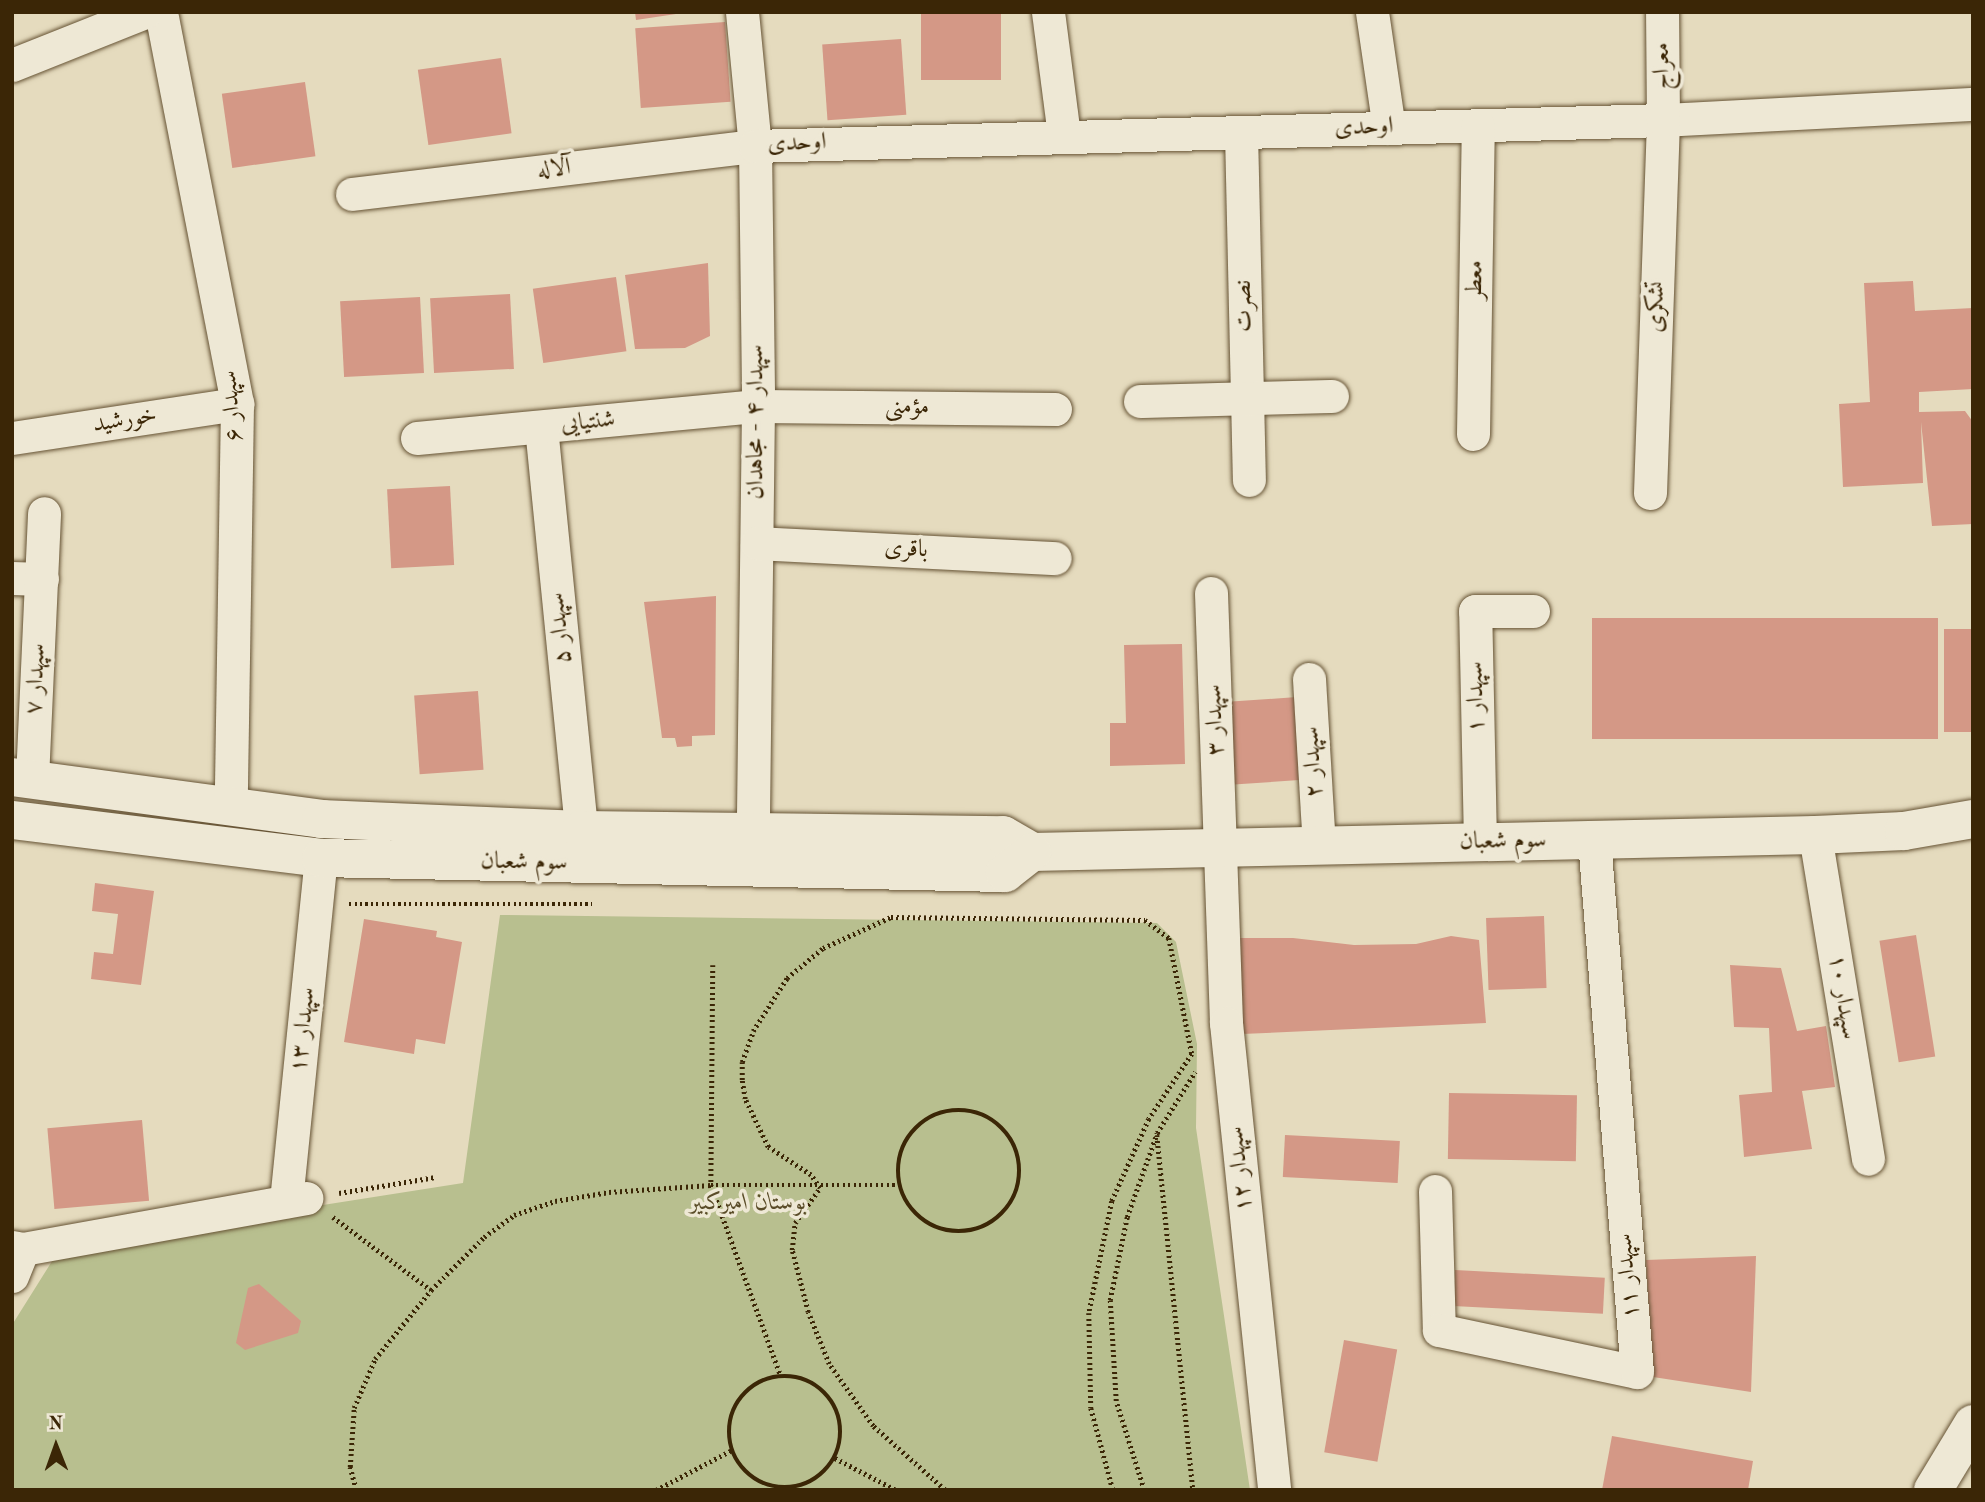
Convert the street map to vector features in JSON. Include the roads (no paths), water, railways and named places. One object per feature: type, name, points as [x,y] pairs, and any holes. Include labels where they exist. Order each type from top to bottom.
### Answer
[{"type":"street","points":[[12,65],[145,12]]},
{"type":"street","name":"سپهدار ۶","points":[[161,12],[237,404],[231,806]]},
{"type":"street","name":"سپهدار ۴ - مجاهدان","points":[[741,12],[755,146],[758,406],[753,833]]},
{"type":"street","points":[[1048,12],[1064,136]]},
{"type":"street","points":[[1372,12],[1389,128]]},
{"type":"street","name":"معراج","points":[[1662,12],[1663,120]]},
{"type":"street","name":"اوحدی","points":[[755,146],[1663,120],[1973,104]]},
{"type":"street","name":"تشکری","points":[[1650,494],[1663,120]]},
{"type":"street","name":"معطر","points":[[1473,434],[1478,125]]},
{"type":"street","name":"نصرت","points":[[1241,131],[1248,480]]},
{"type":"street","name":"آلاله","points":[[352,194],[755,146]]},
{"type":"street","points":[[1140,401],[1332,396]]},
{"type":"street","name":"خورشید","points":[[12,438],[237,404]]},
{"type":"street","name":"مؤمنی","points":[[758,406],[1055,409]]},
{"type":"street","name":"شنتیایی","points":[[417,438],[758,406]]},
{"type":"street","name":"سپهدار ۵","points":[[541,427],[581,830]]},
{"type":"street","name":"سپهدار ۷","points":[[22,778],[27,578],[44,513]]},
{"type":"street","name":"باقری","points":[[757,543],[1055,558]]},
{"type":"street","name":"سپهدار ۳","points":[[1212,593],[1220,848]]},
{"type":"street","name":"سپهدار ۱","points":[[1480,842],[1475,611],[1533,611]]},
{"type":"street","name":"سپهدار ۲","points":[[1310,679],[1319,846]]},
{"type":"street","name":"سوم شعبان","points":[[22,778],[321,819],[581,830],[1003,835],[1032,852],[1815,835],[1904,831],[1973,819]]},
{"type":"street","name":"سوم شعبان","points":[[12,820],[321,858],[1005,873],[1032,852]]},
{"type":"street","points":[[1904,831],[1973,844]]},
{"type":"street","name":"سپهدار ۱۰","points":[[1815,835],[1868,1159]]},
{"type":"street","name":"سپهدار ۱۱","points":[[1435,1191],[1439,1330],[1637,1372],[1594,840]]},
{"type":"street","name":"سپهدار ۱۲","points":[[1220,848],[1226,1023],[1274,1490]]},
{"type":"street","name":"سپهدار ۱۳","points":[[16,1257],[296,1200],[321,858]]},
{"type":"street","points":[[1933,1490],[1973,1424]]},
{"type":"park label","name":"بوستان امیرکبیر","points":[[748,1204]]}]
